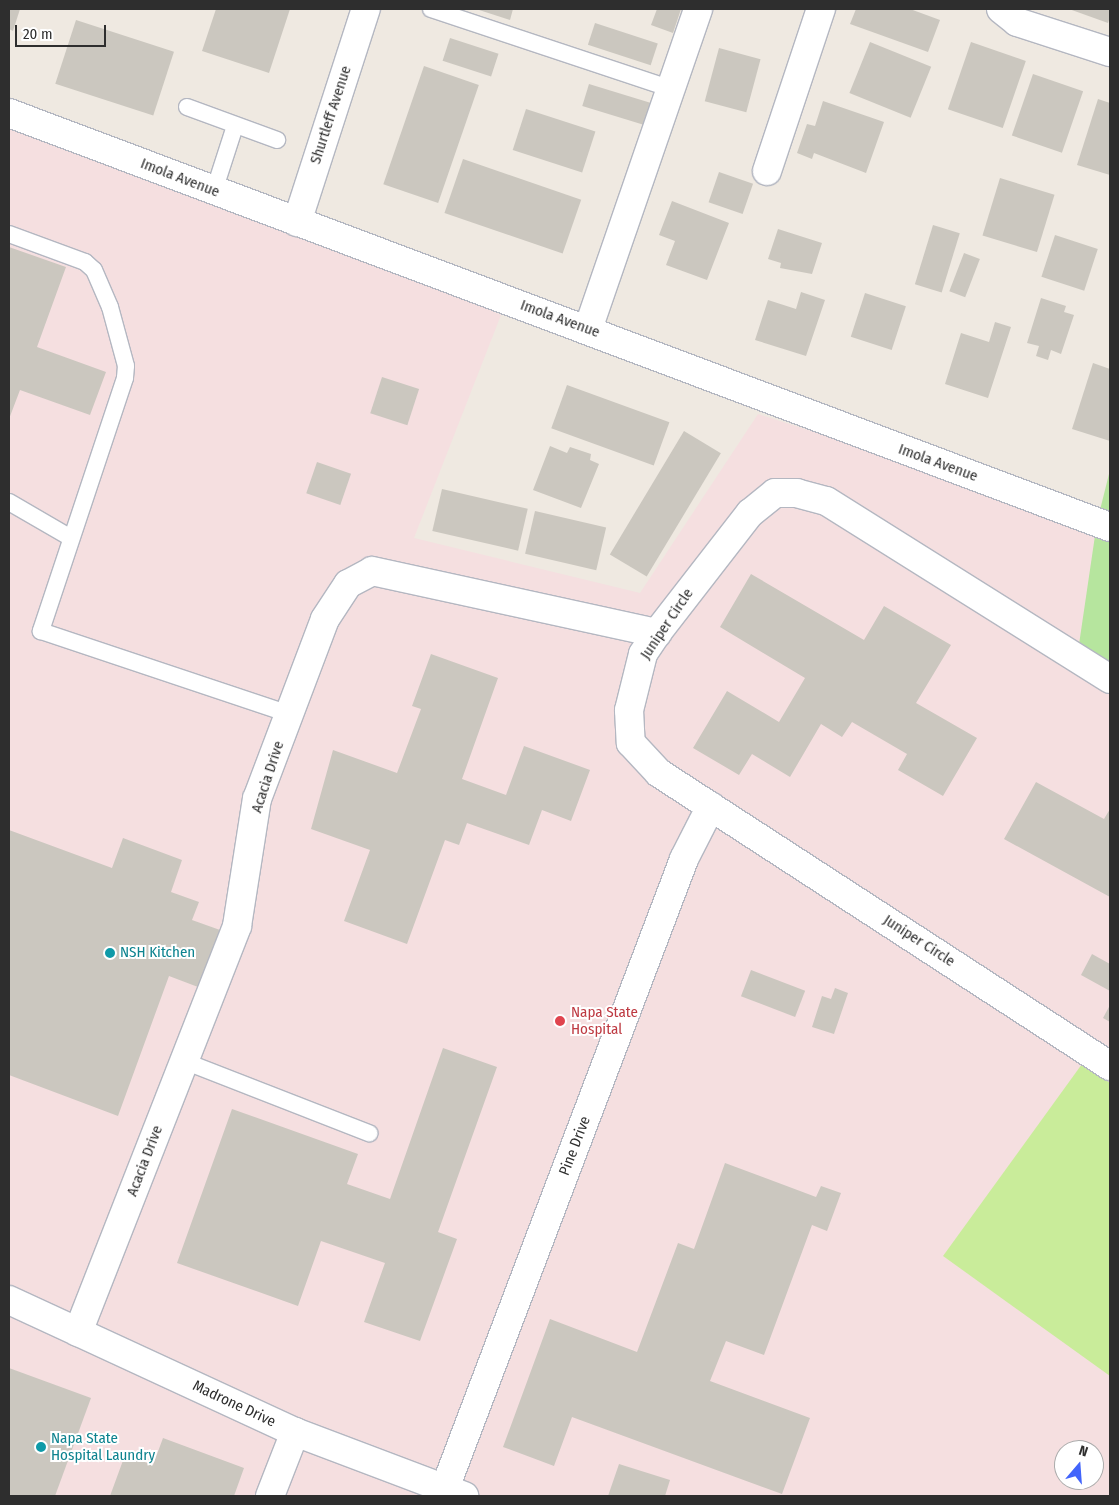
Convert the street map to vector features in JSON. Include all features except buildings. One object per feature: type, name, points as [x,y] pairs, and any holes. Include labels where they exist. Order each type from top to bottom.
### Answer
[{"type":"street","name":"Shurtleff Avenue","points":[[296,222],[366,9]]},
{"type":"street","points":[[588,329],[698,9]]},
{"type":"street","points":[[767,171],[821,9]]},
{"type":"street","points":[[1001,9],[1017,22],[1110,52]]},
{"type":"street","name":"Imola Avenue","points":[[9,113],[296,222],[588,329],[1110,527]]},
{"type":"street","name":"Juniper Circle","points":[[1110,679],[826,501],[797,493],[775,493],[750,513],[657,633],[643,654],[629,710],[631,743],[659,773],[1110,1066]]},
{"type":"street","name":"Acacia Drive","points":[[78,1332],[237,926],[257,799],[325,618],[348,584],[372,571],[657,633]]},
{"type":"street","name":"Pine Drive","points":[[455,1492],[684,859],[711,806]]},
{"type":"street","name":"Madrone Drive","points":[[9,1300],[295,1432],[455,1492]]},
{"type":"street","points":[[270,1496],[295,1432]]},
{"type":"lane","points":[[430,9],[672,88]]},
{"type":"lane","points":[[187,107],[278,140]]},
{"type":"lane","points":[[214,191],[235,126]]},
{"type":"lane","points":[[9,234],[85,262],[94,270],[110,307],[126,366],[126,378],[41,631],[289,714]]},
{"type":"lane","points":[[9,502],[71,538]]},
{"type":"lane","points":[[184,1060],[369,1134]]},
{"type":"shaded area","name":"Napa State Hospital","points":[[9,113],[297,222],[501,315],[414,538],[640,593],[758,414],[1110,527],[1110,1496],[9,1496]]},
{"type":"green space","points":[[1110,470],[1110,679],[1077,658],[1097,522]]},
{"type":"green space","points":[[1082,1064],[1110,1083],[1110,1376],[943,1256]]},
{"type":"place","name":"NSH Kitchen","points":[[110,953]]},
{"type":"place","name":"Napa State Hospital","points":[[560,1021]]},
{"type":"place","name":"Napa State Hospital Laundry","points":[[41,1447]]}]
